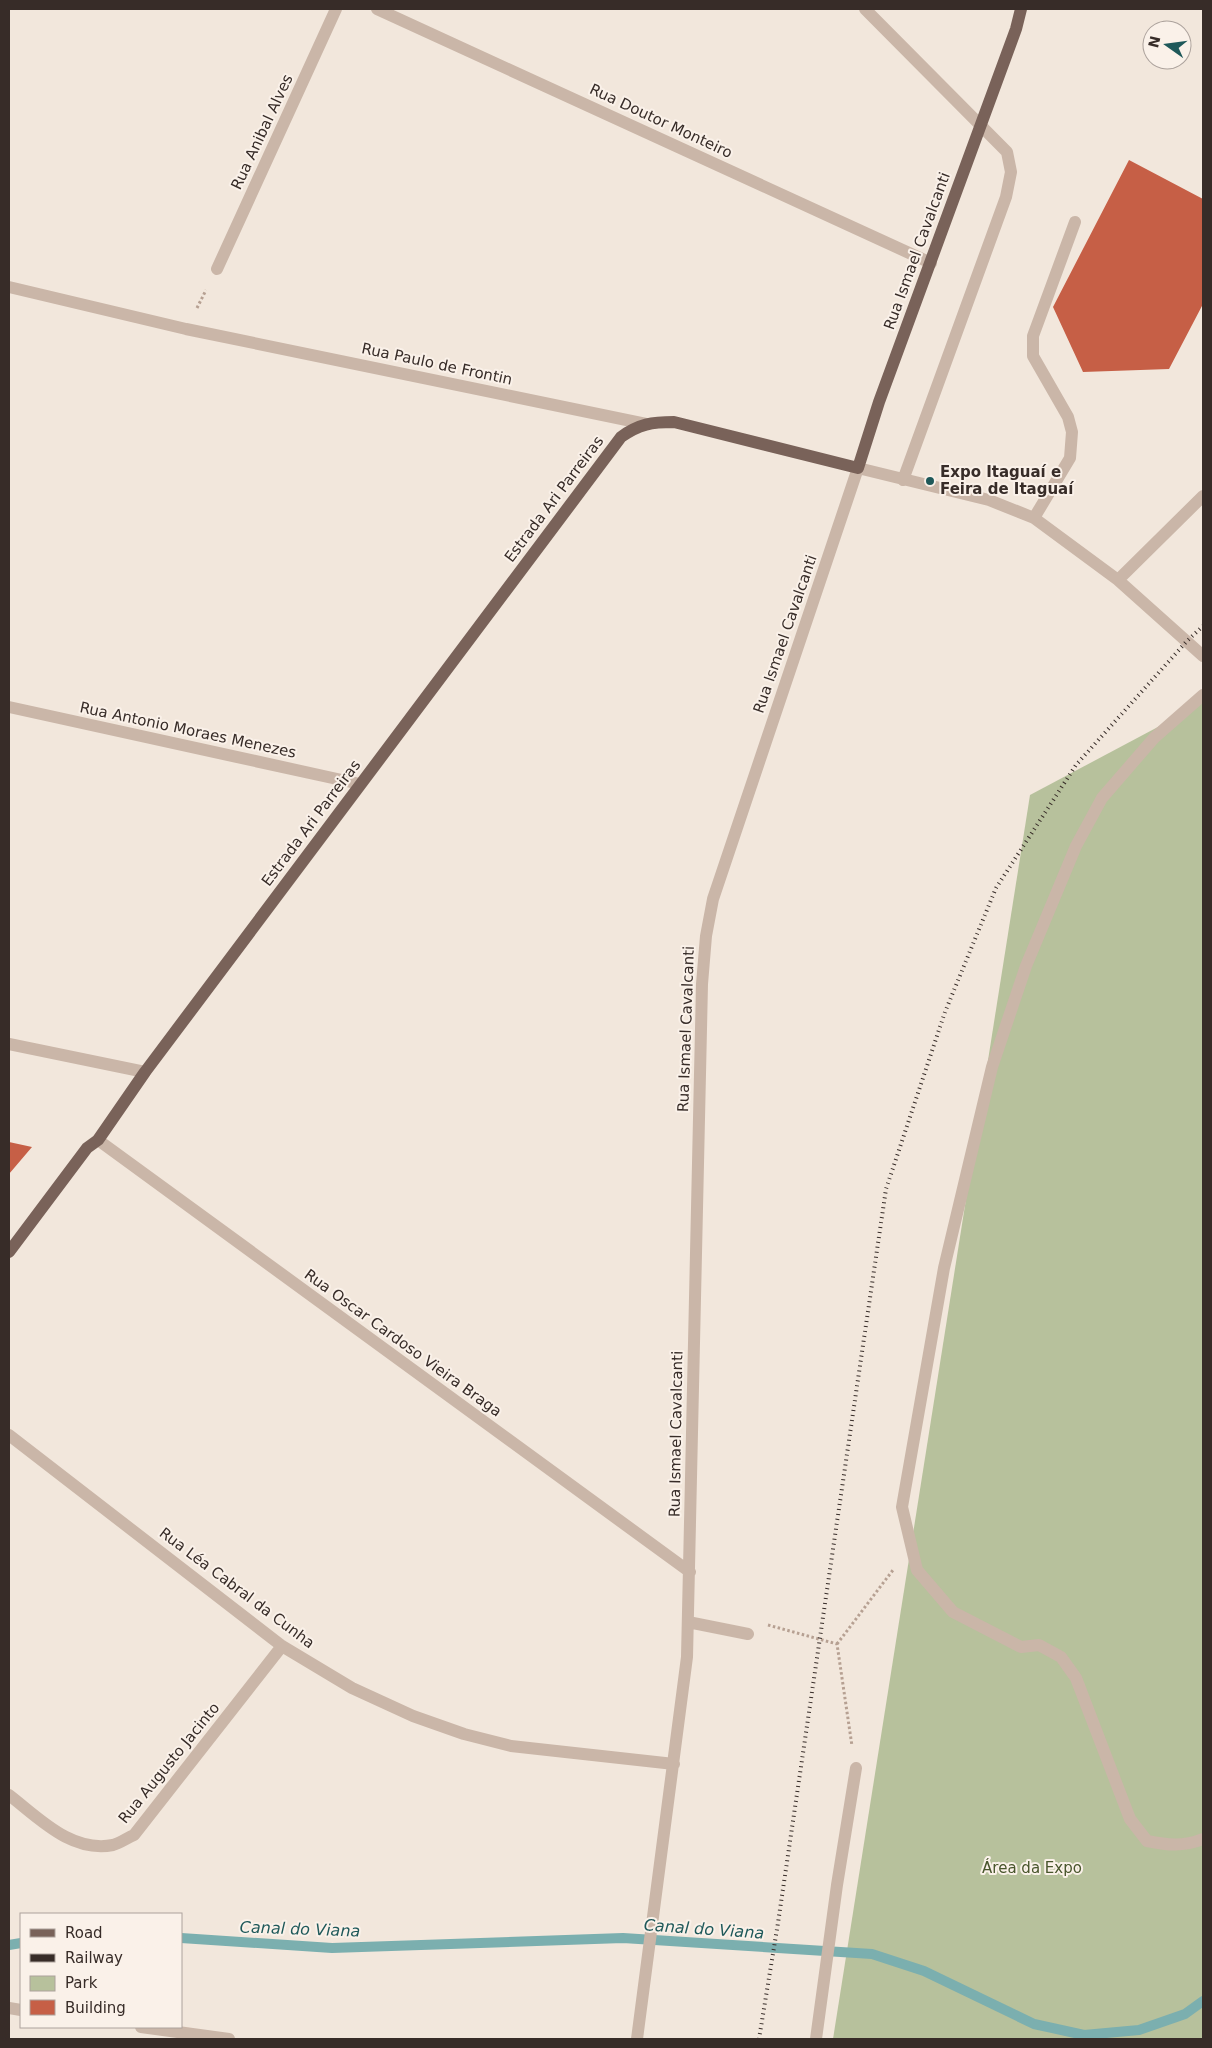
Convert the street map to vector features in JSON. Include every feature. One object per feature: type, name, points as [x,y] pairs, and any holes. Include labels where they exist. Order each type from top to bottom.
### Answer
[{"type":"main road","name":"Rua Ismael Cavalcanti","points":[[858,468],[879,402],[932,263],[1016,30],[1021,9]]},
{"type":"main road","name":"Rua Paulo de Frontin","points":[[646,424],[674,422],[858,468]]},
{"type":"main road","name":"Estrada Ari Parreiras","points":[[9,1252],[87,1148],[98,1140],[145,1072],[621,437],[635,427],[646,424]]},
{"type":"street","name":"Rua Anibal Alves","points":[[217,269],[336,9]]},
{"type":"street","name":"Rua Doutor Monteiro","points":[[377,9],[932,263]]},
{"type":"street","points":[[865,9],[1007,152],[1011,172],[1006,197],[903,480]]},
{"type":"street","points":[[1034,518],[1070,458],[1072,432],[1068,416],[1033,356],[1033,336],[1075,222]]},
{"type":"street","name":"Rua Paulo de Frontin","points":[[9,287],[186,329],[646,424]]},
{"type":"street","points":[[858,468],[989,500],[1034,518],[1118,580],[1203,656]]},
{"type":"street","name":"Rua Ismael Cavalcanti","points":[[637,2039],[687,1657],[702,984],[706,936],[713,899],[858,468]]},
{"type":"street","points":[[1118,580],[1203,496]]},
{"type":"street","points":[[1203,695],[1154,738],[1102,798],[1076,846],[1026,966],[992,1067],[944,1268],[902,1507],[917,1570],[953,1612],[1021,1647],[1039,1645],[1061,1657],[1076,1678],[1130,1819],[1147,1841],[1172,1846],[1191,1844],[1203,1839]]},
{"type":"street","name":"Rua Antonio Moraes Menezes","points":[[9,707],[360,784]]},
{"type":"street","points":[[9,1044],[145,1072]]},
{"type":"street","name":"Rua Oscar Cardoso Vieira Braga","points":[[98,1140],[690,1572]]},
{"type":"street","name":"Rua Léa Cabral da Cunha","points":[[9,1435],[282,1646],[352,1688],[413,1716],[464,1734],[511,1746],[674,1764]]},
{"type":"street","points":[[688,1622],[748,1634]]},
{"type":"street","name":"Rua Augusto Jacinto","points":[[9,1795],[64,1837],[85,1845],[113,1845],[134,1836],[282,1646]]},
{"type":"street","points":[[816,2039],[837,1885],[856,1768]]},
{"type":"street","points":[[148,2028],[229,2039]]},
{"type":"path","points":[[186,329],[217,269]]},
{"type":"path","points":[[856,1768],[837,1644],[911,1545]]},
{"type":"path","points":[[764,1624],[837,1644]]},
{"type":"green space","name":"Área da Expo","points":[[1203,703],[1203,2039],[833,2039],[1030,795]]},
{"type":"building","points":[[1129,160],[1203,199],[1203,304],[1169,369],[1083,372],[1053,307]]},
{"type":"building","points":[[9,1142],[32,1147],[9,1174]]},
{"type":"waterway","name":"Canal do Viana","points":[[182,1938],[332,1948],[623,1938],[872,1954],[924,1971],[1034,2024],[1084,2035],[1139,2030],[1185,2014],[1203,2001]]},
{"type":"waterway","name":"Canal do Viana","points":[[9,1945],[20,1943]]},
{"type":"railway","points":[[759,2039],[778,1923],[886,1189],[945,1012],[996,888],[1076,765],[1187,641],[1203,626]]},
{"type":"place","name":"Expo Itaguaí e Feira de Itaguaí","points":[[930,481]]}]
